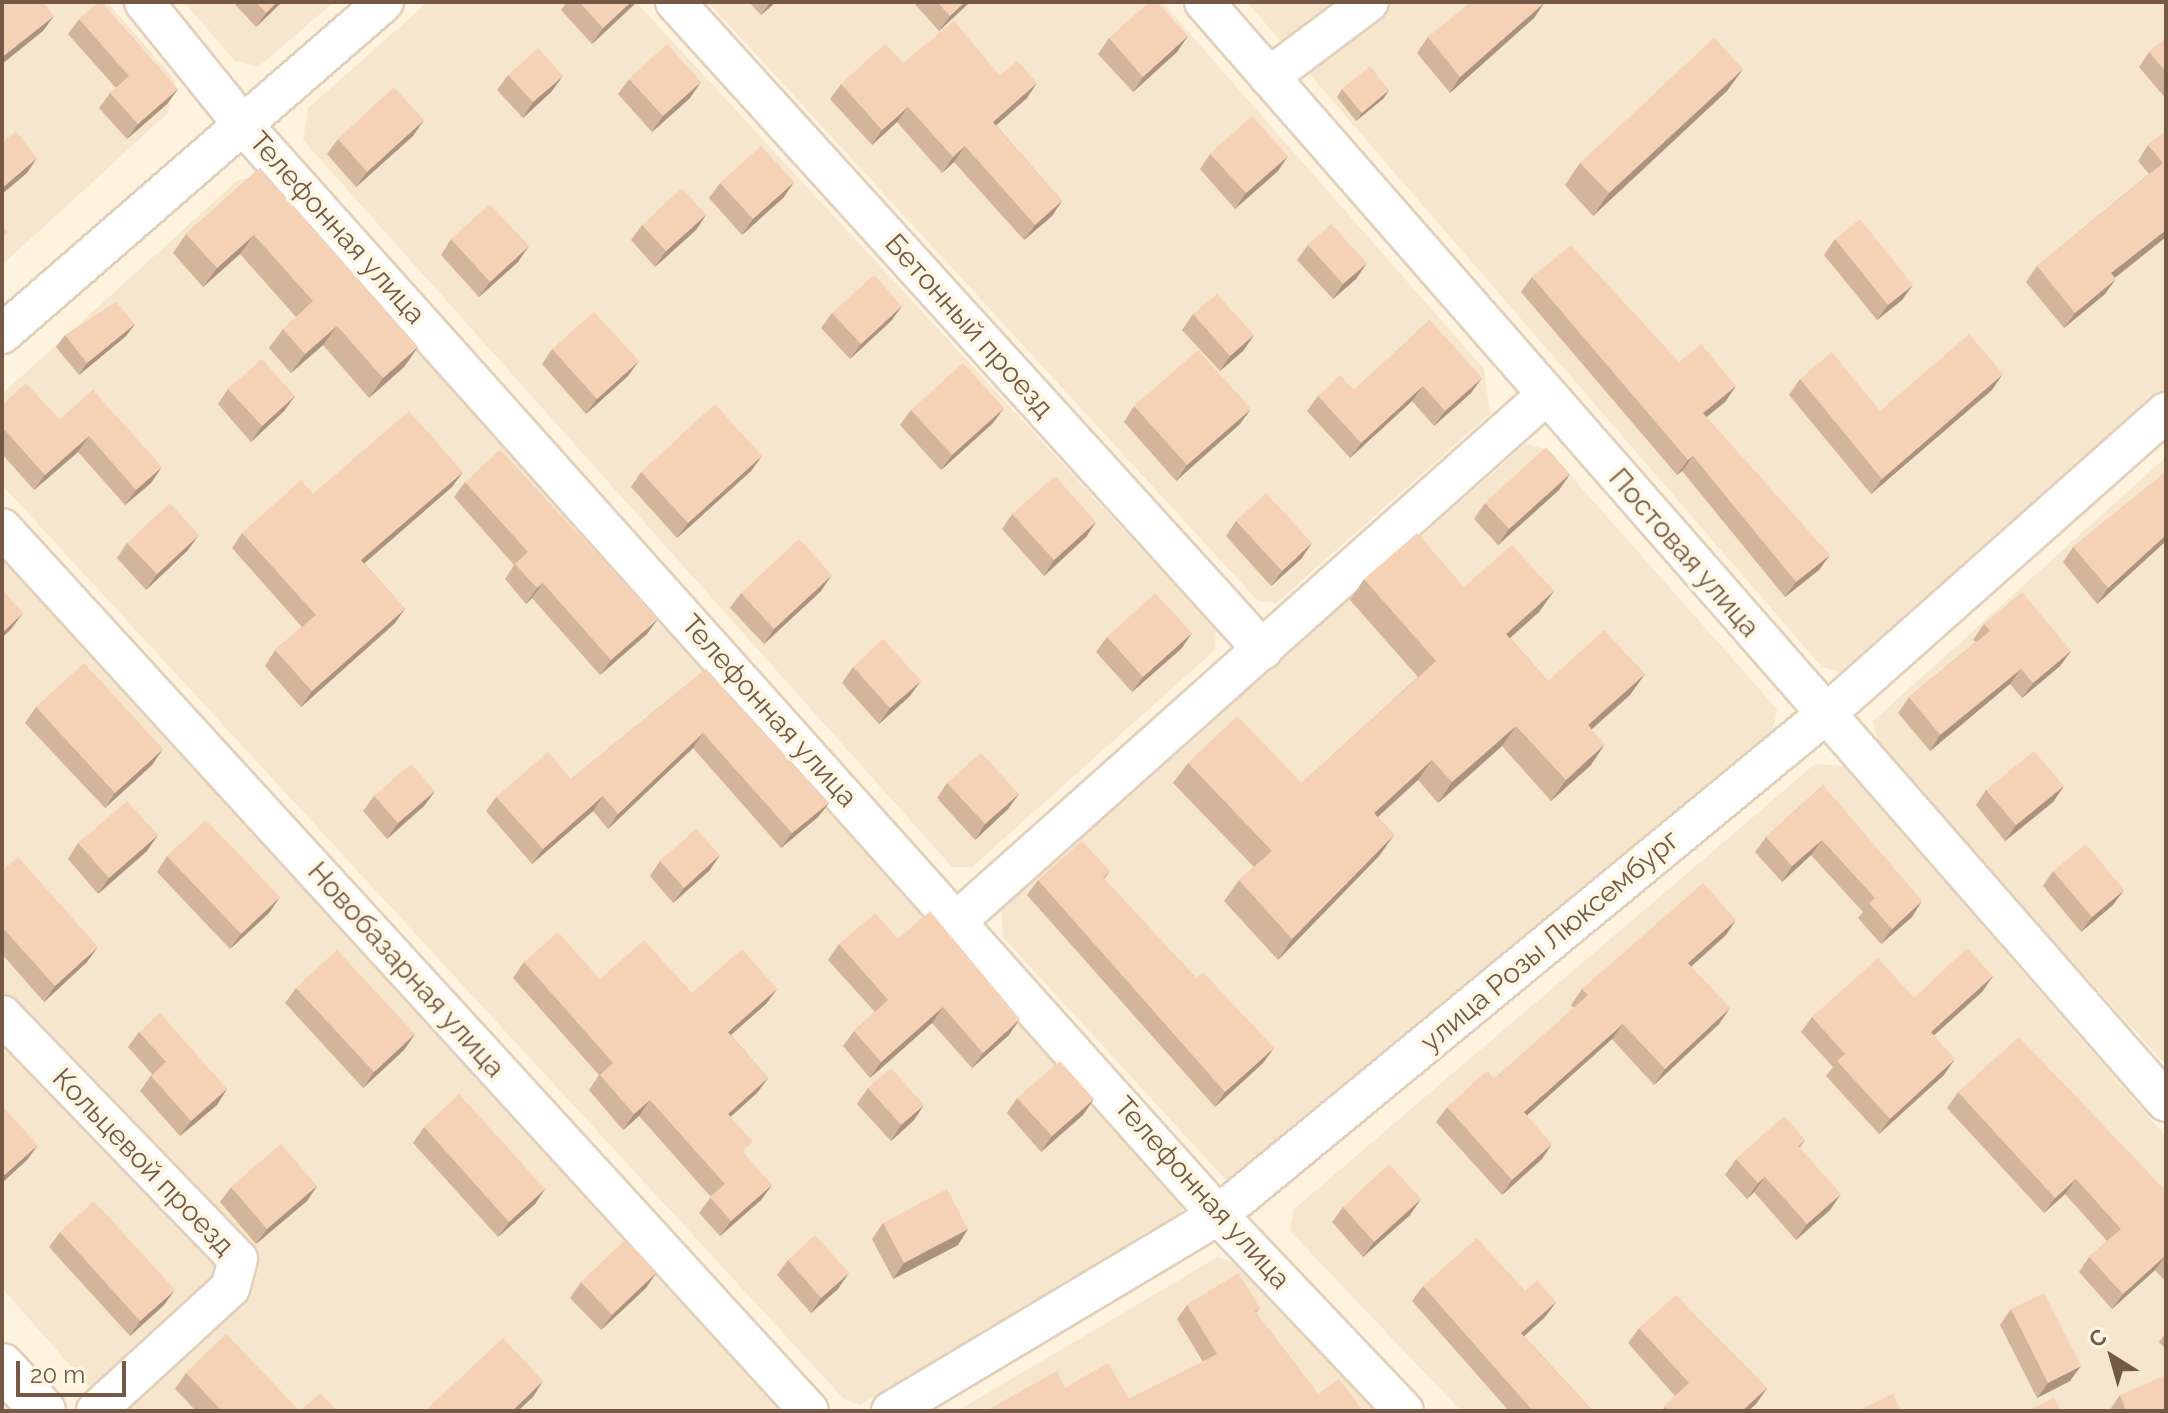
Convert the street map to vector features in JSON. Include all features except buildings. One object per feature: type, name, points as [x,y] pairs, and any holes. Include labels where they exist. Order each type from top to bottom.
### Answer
[{"type":"main road","points":[[2,1366],[43,1411]]},
{"type":"street","name":"Телефонная улица","points":[[144,2],[244,126],[958,920],[1218,1215],[1404,1411]]},
{"type":"street","points":[[2,334],[384,2]]},
{"type":"street","name":"Бетонный проезд","points":[[675,2],[1263,650]]},
{"type":"street","name":"Постовая улица","points":[[1204,2],[1545,396],[2166,1102]]},
{"type":"street","points":[[1269,77],[1369,2]]},
{"type":"street","points":[[958,920],[1545,396]]},
{"type":"street","name":"улица Розы Люксембург","points":[[891,1411],[1218,1215],[1826,714],[2166,412]]},
{"type":"street","name":"Новобазарная улица","points":[[2,528],[809,1411]]},
{"type":"street","name":"Кольцевой проезд","points":[[2,1015],[238,1259],[230,1288],[96,1411]]},
{"type":"shaded area","points":[[2,2],[107,2],[175,80],[168,113],[2,265]]},
{"type":"shaded area","points":[[184,2],[334,2],[258,67],[235,61]]},
{"type":"shaded area","points":[[428,2],[636,2],[1216,630],[1215,650],[972,867],[952,867],[303,140],[308,108]]},
{"type":"shaded area","points":[[708,2],[1162,2],[1484,369],[1490,414],[1276,603],[1257,600]]},
{"type":"shaded area","points":[[1247,2],[2166,2],[2166,387],[1849,675],[1822,667]]},
{"type":"shaded area","points":[[265,174],[1187,1194],[1180,1215],[860,1405],[844,1399],[2,485],[2,394],[238,180]]},
{"type":"shaded area","points":[[1526,444],[1548,450],[1777,709],[1771,741],[1235,1190],[1003,937],[1001,905]]},
{"type":"shaded area","points":[[2166,457],[2166,1065],[1880,749],[1873,721]]},
{"type":"shaded area","points":[[2,550],[798,1411],[110,1411],[2,1288]]},
{"type":"shaded area","points":[[1815,764],[1844,766],[2166,1137],[2166,1411],[1461,1411],[1290,1231],[1294,1209]]},
{"type":"shaded area","points":[[1218,1257],[1243,1266],[1377,1411],[957,1411]]}]
